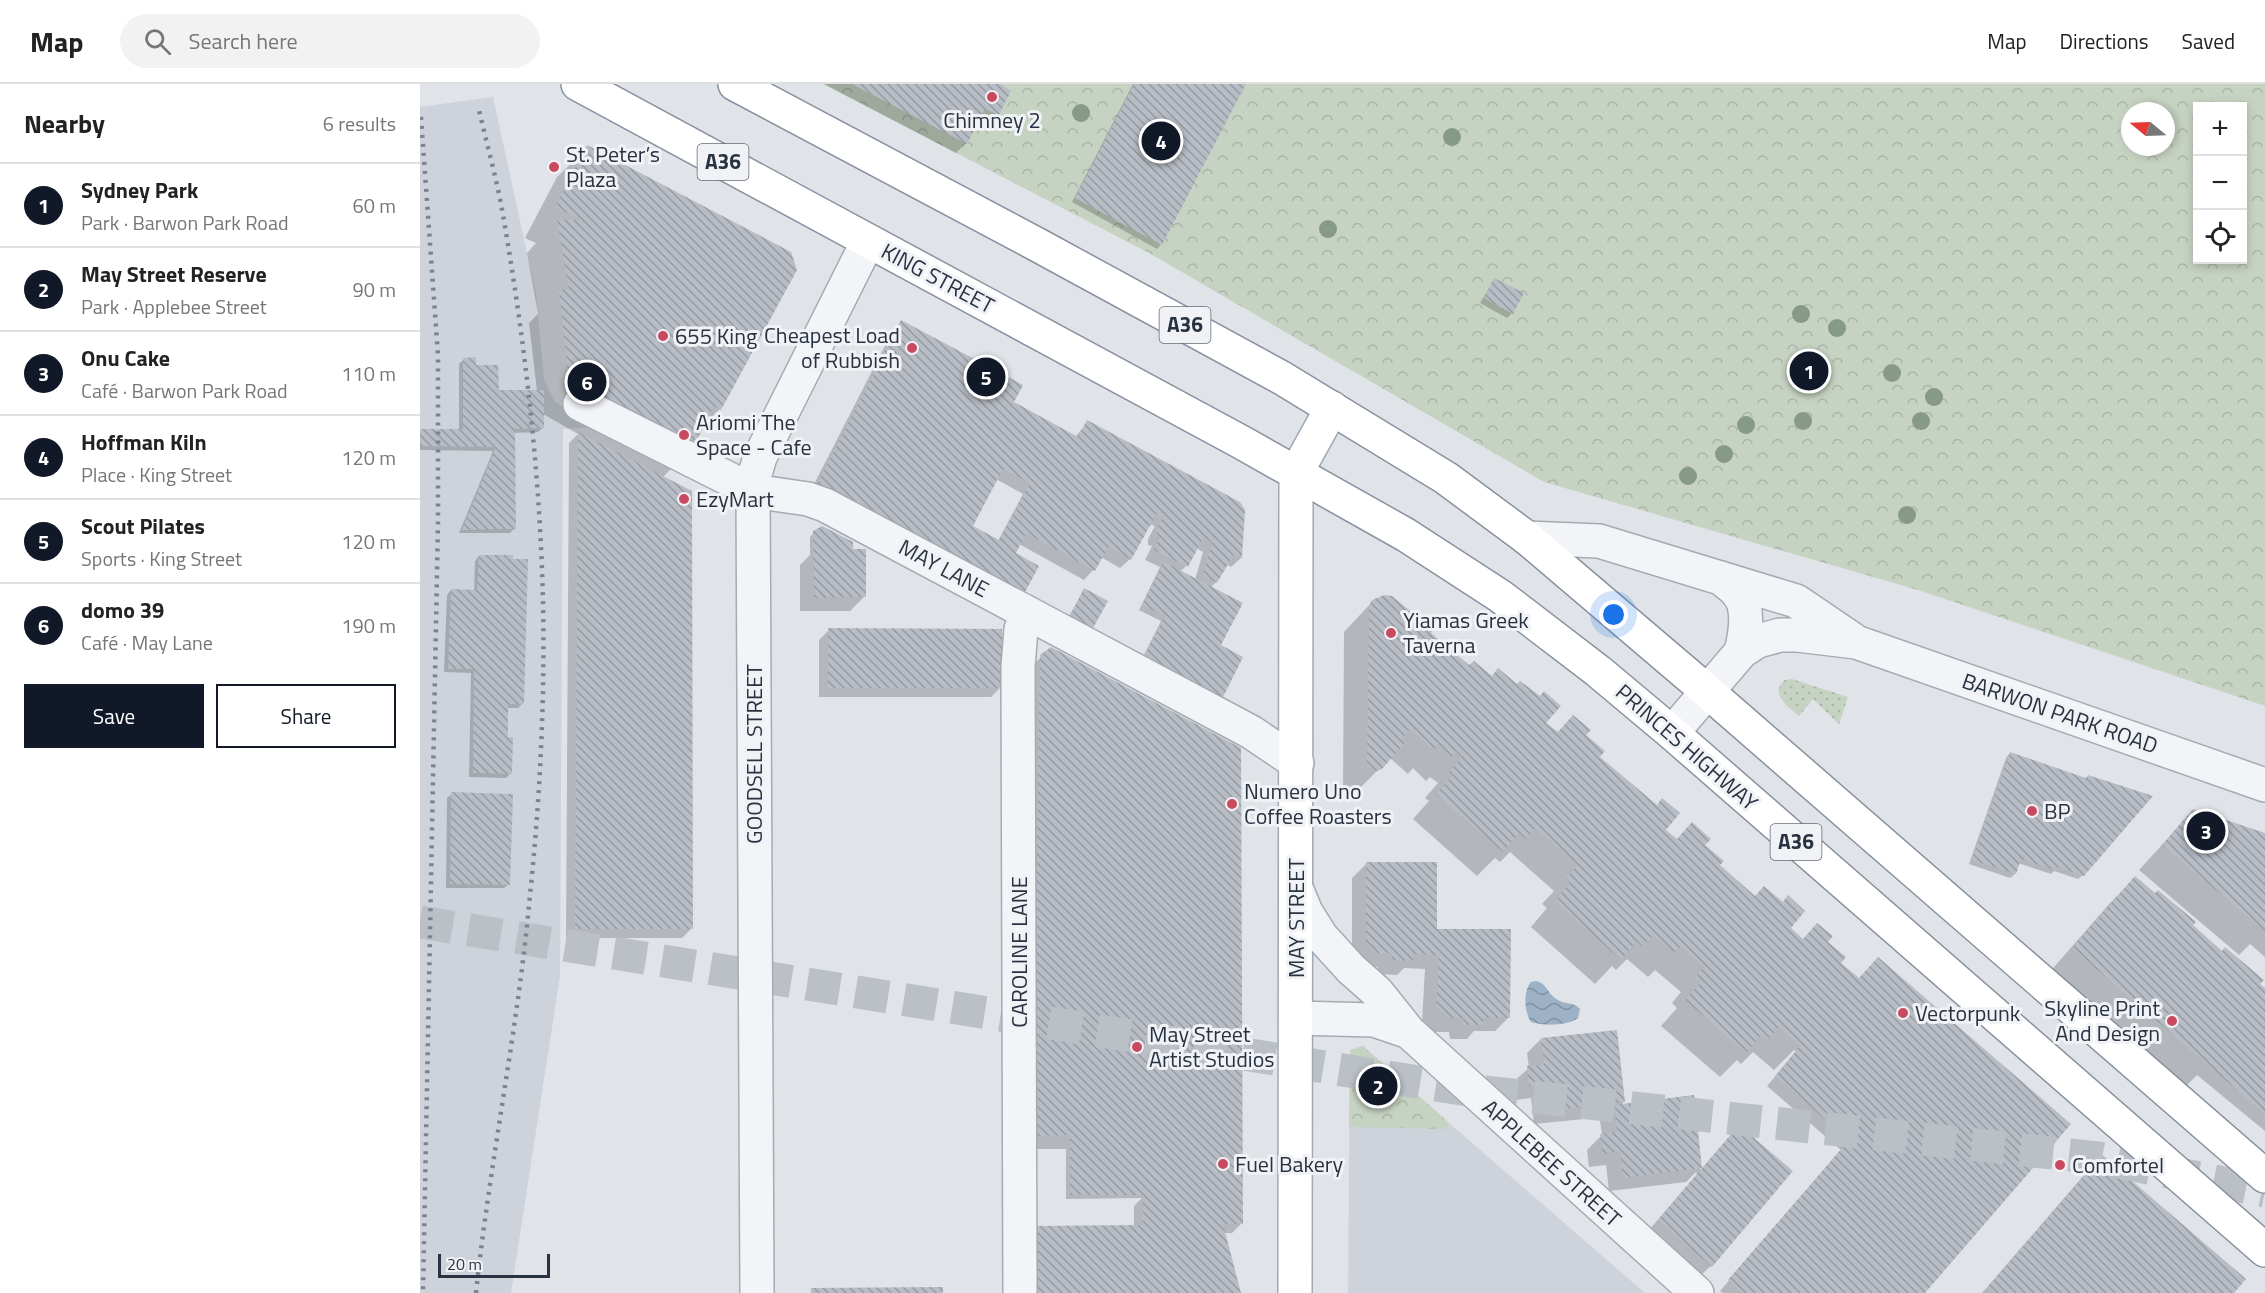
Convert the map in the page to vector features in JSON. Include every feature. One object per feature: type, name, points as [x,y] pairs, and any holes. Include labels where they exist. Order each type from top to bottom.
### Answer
[{"type":"main road","name":"KING STREET","points":[[578,84],[1296,473]]},
{"type":"main road","name":"A36","points":[[735,84],[1282,378],[1446,477],[1527,538],[1708,692],[2265,1176]]},
{"type":"main road","name":"MAY STREET","points":[[1296,1293],[1296,473],[1332,408]]},
{"type":"main road","name":"PRINCES HIGHWAY","points":[[1296,473],[1406,536],[1500,597],[1604,675],[2265,1250]]},
{"type":"street","name":"GOODSELL STREET","points":[[757,1293],[753,491],[760,458],[868,241]]},
{"type":"street","name":"MAY LANE","points":[[580,404],[753,491],[808,499],[825,505],[1251,732],[1297,763]]},
{"type":"street","name":"BARWON PARK ROAD","points":[[1527,538],[1599,541],[1796,601],[1856,642]]},
{"type":"street","points":[[1721,578],[1740,595],[1743,606],[1745,636],[1741,652]]},
{"type":"street","name":"CAROLINE LANE","points":[[1020,1293],[1018,667],[1021,628],[1028,613]]},
{"type":"street","name":"BARWON PARK ROAD","points":[[1672,733],[1741,652],[1758,641],[1780,635],[1856,642],[2265,785]]},
{"type":"street","name":"APPLEBEE STREET","points":[[1296,888],[1306,912],[1321,936],[1351,969],[1377,992],[1409,1032],[1472,1092],[1697,1293]]},
{"type":"street","name":"APPLEBEE STREET","points":[[1296,1018],[1374,1020],[1409,1032]]},
{"type":"shaded area","points":[[493,97],[536,294],[544,380],[555,402],[595,427],[563,429],[560,976],[511,1293],[420,1293],[420,107]]},
{"type":"shaded area","points":[[1363,1046],[1645,1293],[1348,1293],[1350,1050]]},
{"type":"green space","points":[[823,84],[2265,84],[2265,706],[1918,590],[1544,482],[1149,253]]},
{"type":"green space","points":[[1792,679],[1848,697],[1839,724],[1813,699],[1799,716],[1790,708],[1782,700],[1779,690],[1785,680]]},
{"type":"green space","points":[[1363,1046],[1448,1122],[1447,1129],[1349,1127],[1350,1050]]},
{"type":"water","points":[[1536,981],[1543,984],[1558,1000],[1580,1009],[1578,1018],[1568,1023],[1531,1022],[1525,1002],[1528,986],[1531,982]]},
{"type":"building","points":[[852,84],[1000,84],[1011,91],[999,115],[985,109],[967,144]]},
{"type":"building","points":[[1134,84],[1246,84],[1162,245],[1075,198]]},
{"type":"building","name":"655 King","points":[[587,145],[791,252],[797,270],[721,410],[714,406],[692,450],[569,382],[559,290],[569,289],[557,220],[583,220],[555,207]]},
{"type":"building","points":[[1494,278],[1524,293],[1513,314],[1484,298]]},
{"type":"building","points":[[901,320],[1023,385],[1014,402],[1078,437],[1087,420],[1240,502],[1245,510],[1242,558],[1234,554],[1217,583],[1203,575],[1212,542],[1203,538],[1188,567],[1154,550],[1160,537],[1157,535],[1157,528],[1163,517],[1157,513],[1131,560],[1108,547],[1095,571],[1026,533],[1016,553],[1039,566],[1024,594],[817,484]],"holes":[[[1003,469],[1030,483],[999,540],[973,526]]]},
{"type":"building","points":[[476,357],[476,365],[498,365],[499,390],[544,390],[544,428],[515,429],[516,529],[462,530],[496,447],[420,446],[420,429],[463,429],[463,358]]},
{"type":"building","points":[[578,432],[692,491],[693,929],[575,929]]},
{"type":"building","points":[[822,526],[853,542],[853,549],[866,549],[866,597],[814,598],[813,531]]},
{"type":"building","points":[[479,555],[513,555],[513,559],[528,559],[524,704],[508,704],[508,737],[513,737],[512,774],[473,773],[474,669],[448,669],[451,589],[477,590]]},
{"type":"building","points":[[1164,562],[1243,603],[1221,645],[1243,657],[1222,699],[1143,658],[1165,616],[1142,605]]},
{"type":"building","points":[[1084,588],[1108,601],[1092,630],[1069,618]]},
{"type":"building","points":[[1384,595],[1392,596],[1433,630],[1431,633],[1469,665],[1474,661],[1492,676],[1498,668],[1517,684],[1520,681],[1540,696],[1544,691],[1561,706],[1546,723],[1558,732],[1573,715],[1591,730],[1586,735],[1605,751],[1600,757],[1657,805],[1662,798],[1680,813],[1666,830],[1677,839],[1692,822],[1711,839],[1705,845],[1724,861],[1720,865],[1755,896],[1764,886],[1783,902],[1788,895],[1805,911],[1791,928],[1803,939],[1817,923],[1833,936],[1828,942],[1846,957],[1841,963],[1859,978],[1878,957],[2071,1124],[1925,1293],[1743,1293],[1728,1280],[1849,1140],[1775,1076],[1800,1046],[1779,1027],[1767,1040],[1761,1035],[1746,1053],[1685,1000],[1701,982],[1695,977],[1704,967],[1681,946],[1674,953],[1653,935],[1642,946],[1637,941],[1621,960],[1555,901],[1570,882],[1566,879],[1578,865],[1535,828],[1526,839],[1519,833],[1503,852],[1436,794],[1453,775],[1449,772],[1462,757],[1456,752],[1452,757],[1438,744],[1434,750],[1410,729],[1401,740],[1405,743],[1382,769],[1377,771],[1367,766],[1369,606],[1372,600]]},
{"type":"building","points":[[828,628],[1002,629],[1003,688],[828,688]]},
{"type":"building","points":[[1051,647],[1241,748],[1243,1224],[1223,1224],[1241,1293],[1038,1293],[1035,1226],[1143,1225],[1143,1195],[1070,1195],[1070,1135],[1032,1136],[1040,655]]},
{"type":"building","points":[[2010,752],[2086,778],[2088,775],[2153,796],[2084,876],[2058,867],[2057,871],[2021,859],[2016,874],[1972,860]]},
{"type":"building","points":[[451,792],[513,794],[510,885],[450,884]]},
{"type":"building","points":[[2193,809],[2265,833],[2265,931],[2162,845]]},
{"type":"building","points":[[1366,862],[1437,862],[1437,929],[1511,929],[1510,1018],[1483,1018],[1483,1025],[1463,1025],[1463,1018],[1449,1018],[1436,1007],[1439,955],[1413,954],[1413,961],[1392,960],[1392,953],[1376,953],[1366,944]]},
{"type":"building","points":[[2135,876],[2155,893],[2158,890],[2196,922],[2193,925],[2222,951],[2225,947],[2264,980],[2260,984],[2265,988],[2265,1114],[2072,948]]},
{"type":"building","points":[[1617,1030],[1625,1102],[1547,1111],[1544,1085],[1529,1086],[1527,1066],[1544,1065],[1541,1038]]},
{"type":"building","points":[[1694,1095],[1702,1168],[1623,1178],[1620,1151],[1603,1154],[1600,1134],[1617,1132],[1614,1105]]},
{"type":"building","points":[[1739,1125],[1793,1171],[1712,1267],[1658,1220]]},
{"type":"building","points":[[2102,1155],[2246,1279],[2234,1293],[1995,1293],[1988,1287]]},
{"type":"building","points":[[943,1287],[943,1293],[811,1293],[811,1288]]},
{"type":"tunnel","points":[[420,922],[1468,1090],[2098,1158],[2265,1191]]},
{"type":"railway","points":[[476,1293],[525,945],[537,822],[543,676],[539,505],[525,359],[503,215],[479,110]]},
{"type":"railway","points":[[421,117],[438,355],[438,522],[423,1293]]},
{"type":"place","name":"Chimney 2","points":[[992,97]]},
{"type":"place","name":"Hoffman Kiln","points":[[1161,141]]},
{"type":"place","name":"St. Peter’s Plaza","points":[[554,167]]},
{"type":"place","name":"655 King","points":[[663,336]]},
{"type":"place","name":"Cheapest Load of Rubbish","points":[[912,348]]},
{"type":"place","name":"Sydney Park","points":[[1809,371]]},
{"type":"place","name":"Scout Pilates","points":[[986,377]]},
{"type":"place","name":"domo 39","points":[[587,382]]},
{"type":"place","name":"Ariomi The Space - Cafe","points":[[684,435]]},
{"type":"place","name":"EzyMart","points":[[684,499]]},
{"type":"place","name":"Yiamas Greek Taverna","points":[[1391,633]]},
{"type":"place","name":"Numero Uno Coffee Roasters","points":[[1232,804]]},
{"type":"place","name":"BP","points":[[2032,811]]},
{"type":"place","name":"Onu Cake","points":[[2206,831]]},
{"type":"place","name":"Vectorpunk","points":[[1903,1013]]},
{"type":"place","name":"Skyline Print And Design","points":[[2172,1021]]},
{"type":"place","name":"May Street Artist Studios","points":[[1137,1047]]},
{"type":"place","name":"May Street Reserve","points":[[1378,1086]]},
{"type":"place","name":"Fuel Bakery","points":[[1223,1164]]},
{"type":"place","name":"Comfortel","points":[[2060,1165]]}]
